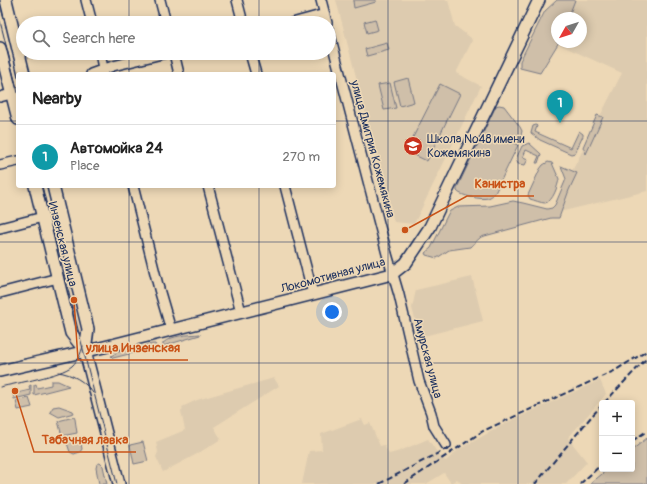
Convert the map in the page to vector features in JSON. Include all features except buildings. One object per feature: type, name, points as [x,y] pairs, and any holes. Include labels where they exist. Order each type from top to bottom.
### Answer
[{"type":"main road","points":[[6,0],[16,41]]},
{"type":"main road","name":"Локомотивная улица","points":[[0,371],[171,330],[392,274],[406,263],[430,227],[539,0]]},
{"type":"main road","points":[[0,48],[15,93]]},
{"type":"main road","points":[[21,60],[24,72]]},
{"type":"main road","name":"Инзенская улица","points":[[36,188],[71,332],[85,351],[119,484]]},
{"type":"main road","name":"Инзенская улица","points":[[53,188],[88,329],[85,351]]},
{"type":"street","points":[[86,0],[90,16]]},
{"type":"street","points":[[160,0],[164,16]]},
{"type":"street","points":[[237,0],[241,16]]},
{"type":"street","points":[[321,0],[325,16]]},
{"type":"street","name":"улица Дмитрия Кожемякина","points":[[336,58],[392,274]]},
{"type":"street","points":[[101,60],[103,72],[113,66],[137,60]]},
{"type":"street","points":[[176,60],[179,72]]},
{"type":"street","points":[[252,60],[255,72]]},
{"type":"street","points":[[0,97],[15,93]]},
{"type":"street","points":[[0,165],[16,161]]},
{"type":"street","points":[[134,188],[171,330]]},
{"type":"street","points":[[209,188],[242,312]]},
{"type":"street","points":[[286,188],[313,294]]},
{"type":"street","points":[[0,228],[43,217]]},
{"type":"street","name":"Амурская улица","points":[[392,274],[399,295],[419,381],[431,413],[434,426],[446,445]]},
{"type":"street","points":[[0,293],[58,278]]},
{"type":"shaded area","name":"Школа №48 имени Кожемякина","points":[[336,0],[448,0],[455,26],[471,38],[472,41],[456,73],[481,86],[414,224],[394,222]]},
{"type":"shaded area","points":[[376,0],[376,2],[354,8],[353,1]]},
{"type":"shaded area","points":[[557,0],[575,0],[570,12],[551,12],[551,48],[555,48],[540,73],[520,68],[520,61],[545,11]]},
{"type":"shaded area","points":[[574,0],[647,0],[647,191],[555,213],[568,179],[622,73],[567,48],[587,48],[587,12],[569,12]]},
{"type":"shaded area","points":[[375,19],[378,30],[367,33],[364,22]]},
{"type":"shaded area","points":[[387,43],[389,50],[367,56],[365,49]]},
{"type":"shaded area","points":[[408,78],[414,102],[400,106],[394,82]]},
{"type":"shaded area","points":[[390,83],[396,108],[384,110],[378,85]]},
{"type":"shaded area","points":[[440,84],[460,94],[427,161],[406,151]]},
{"type":"shaded area","points":[[496,106],[504,106],[522,131],[520,139],[517,138],[515,144],[518,145],[493,195],[488,198],[481,198],[471,197],[459,193],[457,188]]},
{"type":"shaded area","points":[[597,115],[603,117],[586,154],[583,147]]},
{"type":"shaded area","points":[[536,125],[535,132],[571,148],[579,131],[583,134],[583,136],[575,153],[571,154],[540,140],[531,133],[533,126]]},
{"type":"shaded area","points":[[529,143],[541,154],[538,163],[536,163],[539,156],[526,150],[523,157],[528,159],[525,165],[518,164],[516,159],[522,146]]},
{"type":"shaded area","points":[[548,162],[552,163],[559,179],[555,193],[548,202],[545,203],[530,199],[528,195],[540,169]]},
{"type":"shaded area","points":[[561,166],[577,173],[559,218],[551,218],[481,237],[470,247],[449,250],[437,258],[426,255],[425,253],[431,248],[450,211],[458,207],[490,206],[513,201],[547,209],[552,208],[555,205],[566,179]]},
{"type":"shaded area","points":[[472,277],[483,321],[420,337],[412,308],[416,290]]},
{"type":"shaded area","points":[[200,334],[163,346],[163,343],[171,338]]},
{"type":"shaded area","points":[[155,344],[157,347],[113,358],[111,356],[118,352]]},
{"type":"shaded area","points":[[274,378],[279,386],[214,427],[221,439],[163,472],[156,457],[158,452],[156,442],[185,430],[181,411],[183,410],[182,407],[197,400]]},
{"type":"shaded area","points":[[600,380],[606,394],[599,400],[599,402],[568,438],[587,462],[566,484],[462,484],[457,479],[451,483],[444,473],[426,484],[302,484],[309,451],[322,450],[321,434],[362,419],[365,425],[370,423],[380,446],[384,445],[389,454],[428,439],[441,458],[446,461],[458,450],[508,422]]},
{"type":"shaded area","points":[[51,381],[58,381],[69,386],[34,395],[34,385],[36,384],[37,388],[51,385]]},
{"type":"shaded area","points":[[31,385],[31,395],[14,399],[13,394],[30,390],[29,386]]},
{"type":"shaded area","points":[[29,398],[32,407],[18,410],[16,401]]},
{"type":"shaded area","points":[[59,406],[73,411],[74,413],[59,417],[50,412],[53,407]]},
{"type":"shaded area","points":[[74,417],[77,433],[62,436],[58,421]]},
{"type":"shaded area","points":[[77,437],[80,438],[82,449],[80,452],[74,454],[70,452],[66,440]]},
{"type":"shaded area","points":[[647,438],[647,484],[590,484],[604,472],[635,472],[635,448]]},
{"type":"shaded area","points":[[143,442],[148,461],[134,464],[130,445]]},
{"type":"shaded area","points":[[100,463],[103,466],[107,484],[99,484],[96,468],[97,464]]},
{"type":"tram line","points":[[0,4],[6,27]]},
{"type":"tram line","points":[[0,21],[16,85]]},
{"type":"tram line","points":[[43,188],[117,484]]},
{"type":"tram line","points":[[0,387],[48,376],[66,370],[76,361],[83,346]]},
{"type":"tram line","points":[[58,372],[68,374],[78,379],[93,393]]},
{"type":"railway","points":[[404,484],[483,431],[614,371],[647,351]]},
{"type":"railway","points":[[607,400],[647,358]]},
{"type":"railway","points":[[535,484],[599,408]]},
{"type":"railway","points":[[635,439],[647,431]]},
{"type":"railway","points":[[379,484],[450,447]]},
{"type":"railway","points":[[580,484],[599,467]]},
{"type":"place","name":"Автомойка 24","points":[[560,123]]},
{"type":"place","name":"Школа №48 имени Кожемякина","points":[[413,146]]},
{"type":"place","name":"Канистра","points":[[405,230]]},
{"type":"place","name":"улица Инзенская","points":[[74,300]]},
{"type":"place","name":"Табачная лавка","points":[[15,391]]}]
